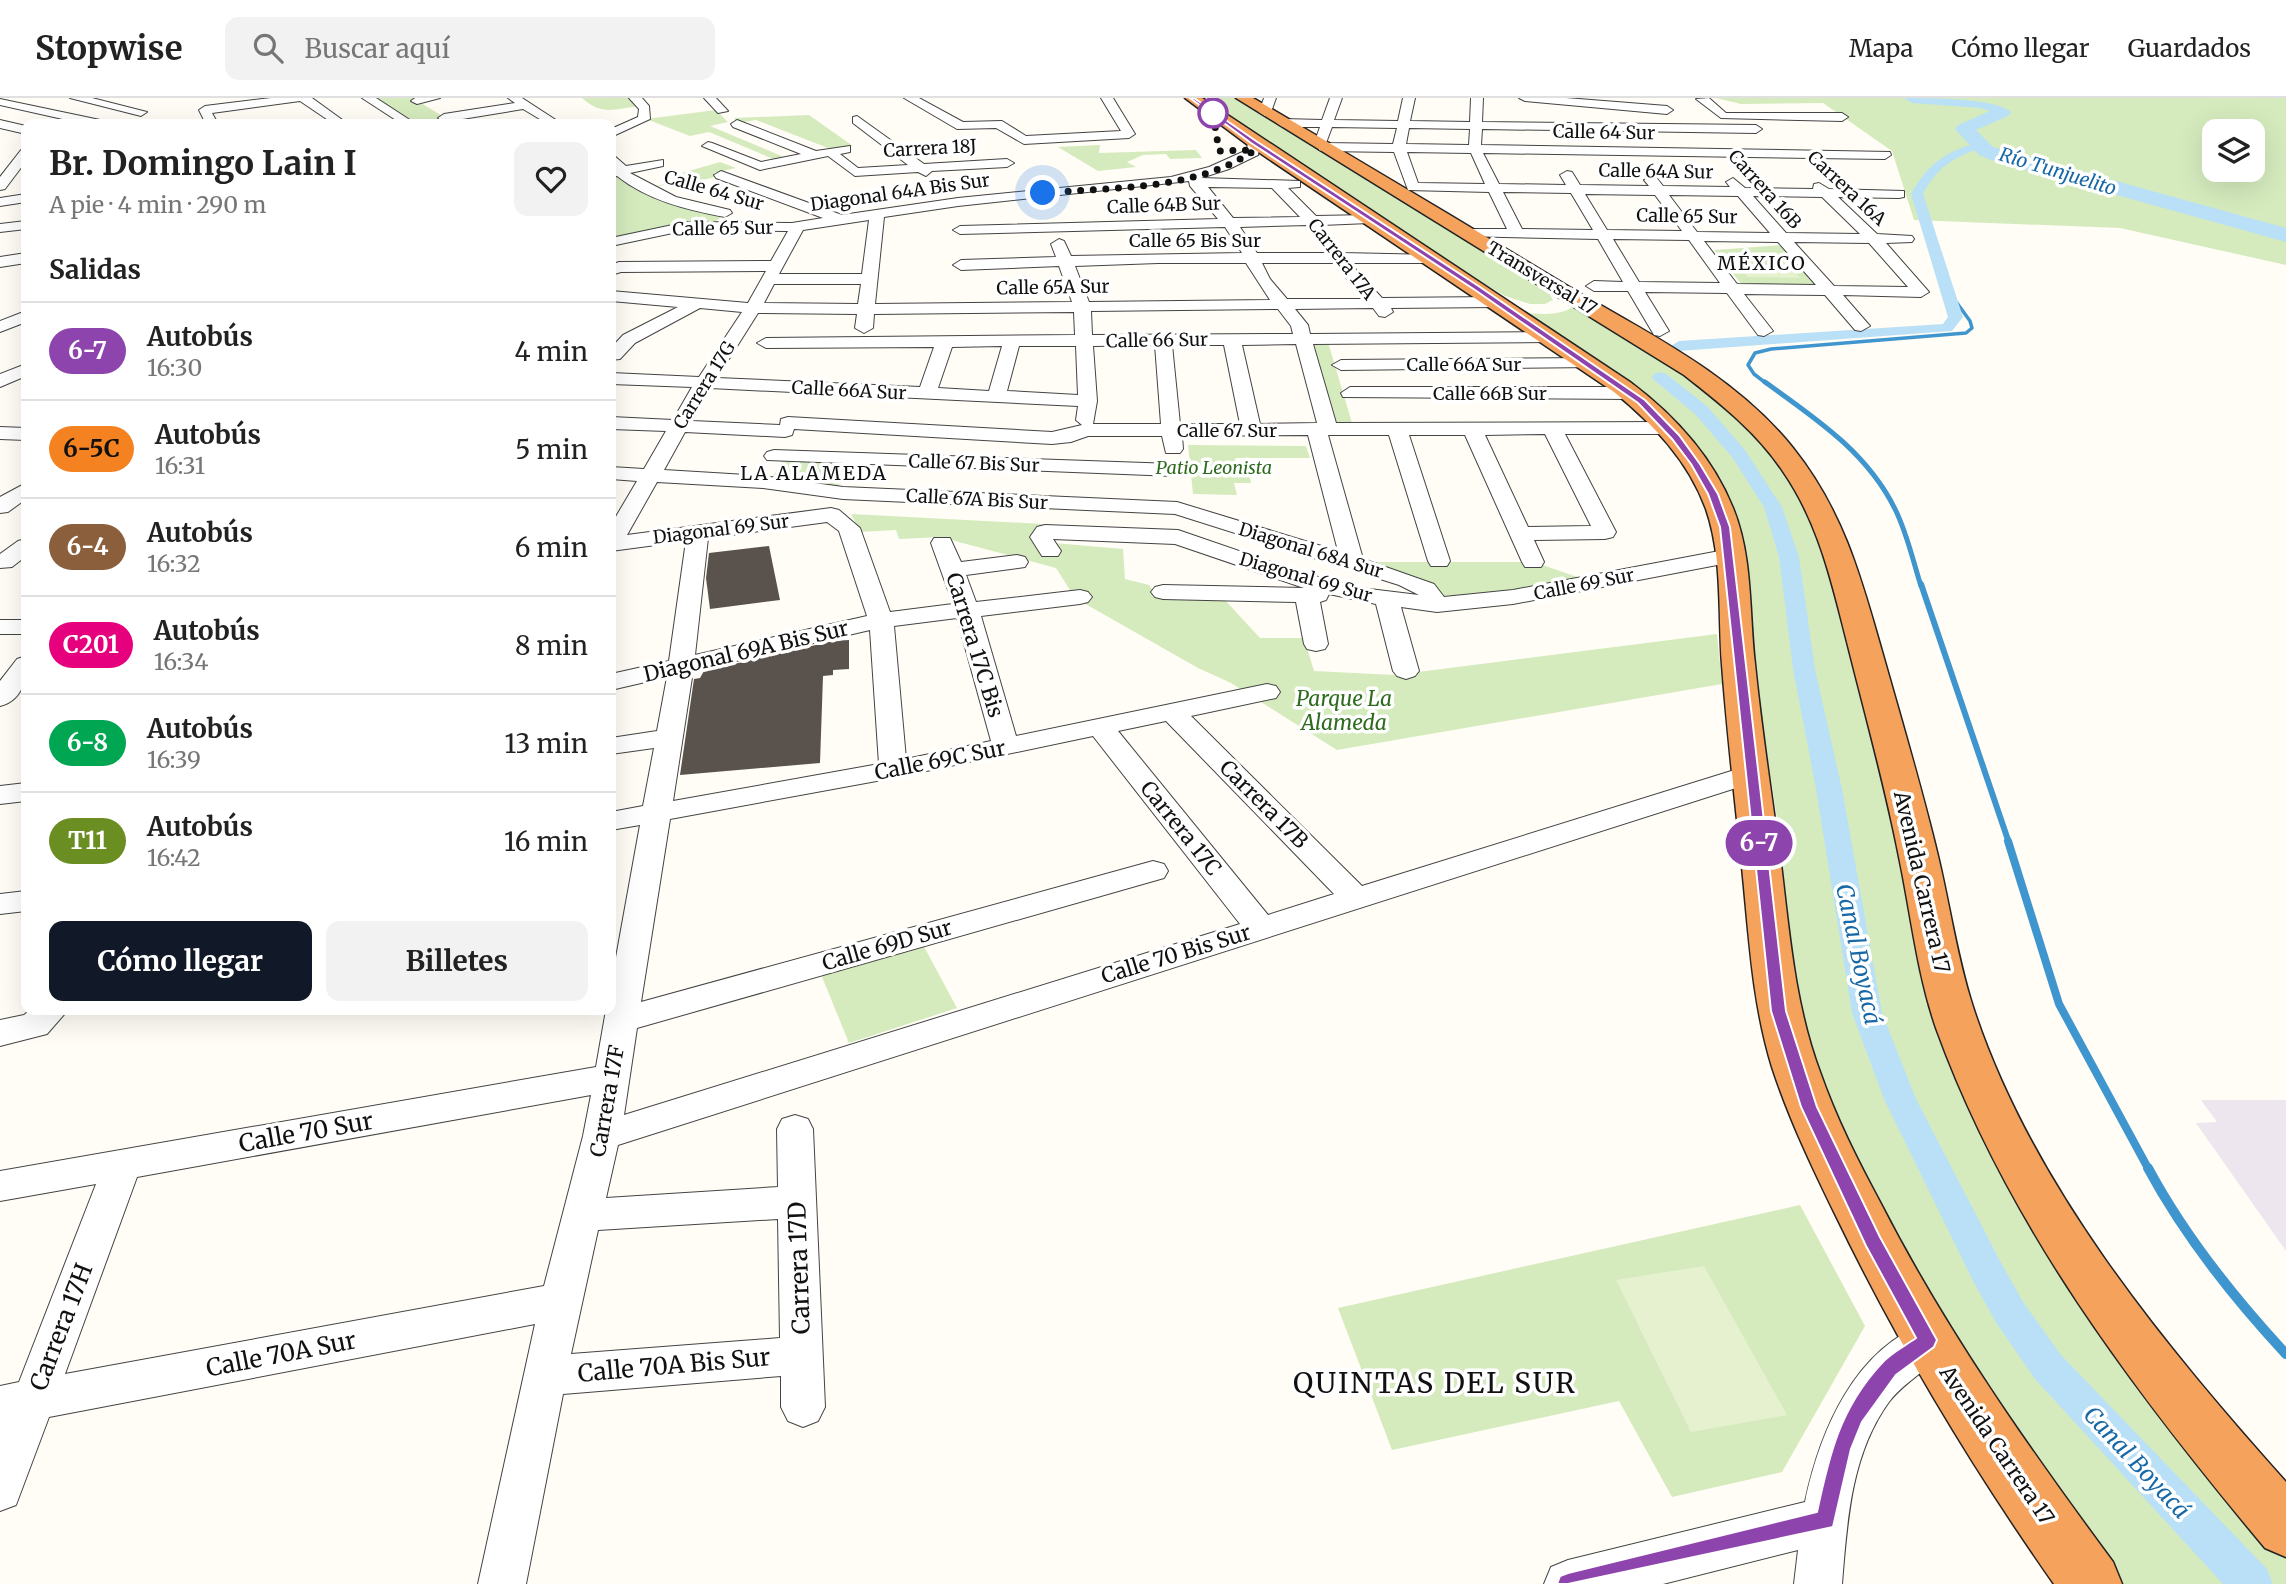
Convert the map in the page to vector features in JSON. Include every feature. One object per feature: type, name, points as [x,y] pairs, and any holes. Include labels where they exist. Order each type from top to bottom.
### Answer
[{"type":"highway","points":[[1192,98],[1254,146],[1276,157],[1588,363],[1630,393],[1667,428]]},
{"type":"highway","name":"Transversal 17","points":[[1243,98],[1267,105],[1283,123],[1666,352],[1712,384],[1754,419]]},
{"type":"highway","points":[[1487,295],[1522,307],[1548,308],[1561,304],[1562,299],[1539,276]]},
{"type":"highway","name":"Avenida Carrera 17","points":[[1754,419],[1798,469],[1824,516],[1841,559],[1917,853],[1943,975],[1958,1026],[2003,1129],[2043,1204],[2137,1347],[2178,1401],[2286,1527]]},
{"type":"highway","name":"Avenida Carrera 17","points":[[1667,428],[1696,464],[1713,494],[1725,527],[1774,985],[1791,1054],[1809,1107],[1873,1241],[1928,1340],[1981,1426],[2091,1584]]},
{"type":"street","points":[[0,101],[11,98]]},
{"type":"street","points":[[76,98],[141,112]]},
{"type":"street","points":[[65,108],[113,98]]},
{"type":"street","points":[[210,119],[205,110],[264,100],[298,98]]},
{"type":"street","points":[[304,98],[335,119]]},
{"type":"street","points":[[368,98],[402,119]]},
{"type":"street","points":[[417,101],[433,104],[542,98]]},
{"type":"street","points":[[616,131],[644,119],[646,108],[635,98]]},
{"type":"street","points":[[710,98],[722,111]]},
{"type":"street","points":[[910,98],[961,126],[998,124],[1024,140],[1129,134],[1107,98]]},
{"type":"street","points":[[1321,146],[1336,98]]},
{"type":"street","points":[[1399,148],[1409,98]]},
{"type":"street","points":[[1476,98],[1475,149],[1516,233]]},
{"type":"street","points":[[1526,98],[1611,102],[1627,151],[1660,190],[1764,331]]},
{"type":"street","points":[[1526,98],[1552,150],[1660,331]]},
{"type":"street","points":[[1702,99],[1711,103],[1721,114]]},
{"type":"street","points":[[264,100],[270,118]]},
{"type":"street","points":[[444,118],[476,113],[516,100],[547,119]]},
{"type":"street","points":[[0,101],[78,119]]},
{"type":"street","name":"Carrera 16B","points":[[1611,102],[1674,111],[1684,128],[1861,326]]},
{"type":"street","points":[[932,108],[956,107]]},
{"type":"street","points":[[1694,112],[1742,116],[1818,113],[1842,117]]},
{"type":"street","points":[[476,113],[487,119]]},
{"type":"street","points":[[1818,113],[1837,136],[1860,155]]},
{"type":"street","name":"Carrera 16A","points":[[1742,116],[1873,239],[1921,292],[1832,291]]},
{"type":"street","points":[[857,120],[965,201],[960,247],[962,297]]},
{"type":"street","points":[[1283,123],[1756,129]]},
{"type":"street","points":[[0,124],[21,129]]},
{"type":"street","points":[[737,124],[814,155]]},
{"type":"street","points":[[708,146],[760,166],[846,149]]},
{"type":"street","points":[[1219,151],[1254,146]]},
{"type":"street","points":[[1238,160],[1254,146]]},
{"type":"street","name":"Calle 64 Sur","points":[[1321,146],[1885,155]]},
{"type":"street","name":"Calle 64A Sur","points":[[1399,148],[1413,187],[1824,192],[1888,181],[1860,155]]},
{"type":"street","points":[[954,150],[975,165]]},
{"type":"street","name":"Carrera 18J","points":[[830,152],[854,176],[919,167],[1007,163]]},
{"type":"street","points":[[1276,157],[1258,156],[1238,160],[1195,180],[1229,223],[1279,303],[1299,325],[1353,563]]},
{"type":"street","points":[[0,163],[21,159]]},
{"type":"street","points":[[0,187],[21,162]]},
{"type":"street","points":[[616,172],[657,163]]},
{"type":"street","name":"Calle 64 Sur","points":[[616,173],[674,202],[789,227]]},
{"type":"street","points":[[721,174],[839,219]]},
{"type":"street","name":"Diagonal 64A Bis Sur","points":[[789,227],[839,219],[877,204],[895,210],[1043,193],[1195,180],[1317,184]]},
{"type":"street","points":[[674,202],[747,184]]},
{"type":"street","name":"Carrera 17A","points":[[1276,184],[1312,220],[1338,258],[1375,303],[1390,316],[1404,338]]},
{"type":"street","points":[[0,187],[21,185]]},
{"type":"street","points":[[1043,193],[1082,306],[1088,401],[1085,430]]},
{"type":"street","points":[[710,210],[775,195]]},
{"type":"street","points":[[0,202],[21,199]]},
{"type":"street","points":[[855,391],[867,342],[866,309],[877,204]]},
{"type":"street","points":[[749,219],[804,206]]},
{"type":"street","name":"Calle 64B Sur","points":[[960,247],[1055,227],[1369,219]]},
{"type":"street","points":[[616,241],[657,231],[706,225],[789,227]]},
{"type":"street","points":[[0,228],[21,226]]},
{"type":"street","name":"Carrera 17G","points":[[616,535],[704,383],[773,273],[789,227]]},
{"type":"street","points":[[657,231],[660,248]]},
{"type":"street","name":"Calle 65 Sur","points":[[1466,233],[1907,239]]},
{"type":"street","name":"Calle 65 Bis Sur","points":[[960,247],[1067,261],[1158,258],[1430,258]]},
{"type":"street","points":[[1158,258],[1200,327],[1203,339]]},
{"type":"street","points":[[0,262],[21,259]]},
{"type":"street","points":[[616,268],[870,279]]},
{"type":"street","points":[[1594,286],[1832,291]]},
{"type":"street","name":"Calle 65A Sur","points":[[616,296],[753,308],[866,309],[962,297],[1082,306],[1375,303],[1487,295]]},
{"type":"street","points":[[616,344],[700,302]]},
{"type":"street","points":[[0,327],[21,318]]},
{"type":"street","points":[[0,332],[21,335]]},
{"type":"street","name":"Calle 66 Sur","points":[[766,343],[1548,337]]},
{"type":"street","points":[[1332,338],[1361,429]]},
{"type":"street","points":[[1232,339],[1251,429]]},
{"type":"street","points":[[1163,340],[1172,430],[1178,537]]},
{"type":"street","points":[[927,394],[945,341]]},
{"type":"street","points":[[996,397],[1012,341]]},
{"type":"street","points":[[763,482],[803,388],[807,365],[804,342]]},
{"type":"street","name":"Calle 66A Sur","points":[[1340,365],[1588,363]]},
{"type":"street","points":[[0,381],[21,371]]},
{"type":"street","name":"Calle 66A Sur","points":[[616,378],[1088,401]]},
{"type":"street","points":[[0,391],[21,392]]},
{"type":"street","name":"Calle 66B Sur","points":[[1350,393],[1630,393]]},
{"type":"street","name":"Calle 67 Sur","points":[[616,423],[786,427],[1018,438],[1071,436],[1085,430],[1667,428]]},
{"type":"street","points":[[1472,428],[1523,534],[1533,562]]},
{"type":"street","points":[[1523,534],[1605,532],[1552,428]]},
{"type":"street","points":[[1397,429],[1439,561]]},
{"type":"street","points":[[0,433],[21,434]]},
{"type":"street","name":"Calle 67 Bis Sur","points":[[774,456],[1174,470]]},
{"type":"street","points":[[859,459],[831,515],[849,528],[881,620],[893,770]]},
{"type":"street","name":"Calle 67A Bis Sur","points":[[616,473],[763,482],[843,492],[1177,508]]},
{"type":"street","points":[[0,488],[21,489]]},
{"type":"street","points":[[0,507],[21,492]]},
{"type":"street","name":"Diagonal 68A Sur","points":[[1177,508],[1418,584],[1437,604]]},
{"type":"street","name":"Diagonal 69 Sur","points":[[616,543],[831,515]]},
{"type":"street","name":"Carrera 17F","points":[[502,1584],[561,1301],[602,1136],[667,738],[681,668],[698,531]]},
{"type":"street","name":"Diagonal 69 Sur","points":[[1050,551],[1041,537],[1045,532],[1178,537],[1301,586]]},
{"type":"street","name":"Carrera 17C Bis","points":[[942,543],[954,569],[967,610],[1006,747]]},
{"type":"street","points":[[1316,644],[1301,586],[1322,553]]},
{"type":"street","name":"Calle 69 Sur","points":[[1437,604],[1513,597],[1730,556]]},
{"type":"street","points":[[954,569],[1017,562]]},
{"type":"street","name":"Diagonal 69 Sur","points":[[1163,592],[1301,586],[1387,600],[1437,604]]},
{"type":"street","name":"Diagonal 69A Bis Sur","points":[[616,680],[681,668],[881,620],[1080,597]]},
{"type":"street","points":[[1387,600],[1406,671]]},
{"type":"street","points":[[0,627],[21,627]]},
{"type":"street","points":[[0,698],[21,671]]},
{"type":"street","name":"Calle 69C Sur","points":[[616,820],[893,770],[1267,692]]},
{"type":"street","points":[[0,704],[21,702]]},
{"type":"street","name":"Carrera 17B","points":[[1172,712],[1356,897]]},
{"type":"street","name":"Carrera 17C","points":[[1101,728],[1260,928]]},
{"type":"street","points":[[616,745],[667,738]]},
{"type":"street","name":"Calle 70 Bis Sur","points":[[602,1136],[1751,774]]},
{"type":"street","points":[[0,795],[21,793]]},
{"type":"street","name":"Calle 69D Sur","points":[[621,1020],[1153,870]]},
{"type":"street","points":[[0,904],[21,902]]},
{"type":"street","points":[[0,1033],[43,1017]]},
{"type":"street","name":"Calle 70 Sur","points":[[0,1185],[612,1078]]},
{"type":"street","name":"Carrera 17D","points":[[795,1129],[803,1407]]},
{"type":"street","name":"Carrera 17H","points":[[0,1489],[17,1404],[123,1164]]},
{"type":"street","points":[[583,1215],[797,1202]]},
{"type":"street","name":"Calle 70A Sur","points":[[17,1404],[561,1301]]},
{"type":"street","points":[[1818,1584],[1825,1520],[1841,1449],[1854,1416],[1889,1368],[1928,1340]]},
{"type":"street","name":"Calle 70A Bis Sur","points":[[545,1376],[802,1355]]},
{"type":"street","points":[[1568,1584],[1825,1520]]},
{"type":"shaded area","points":[[2201,1100],[2286,1100],[2286,1251],[2196,1123],[2217,1122]]},
{"type":"green space","points":[[378,98],[413,98],[447,119],[410,119]]},
{"type":"green space","points":[[582,98],[631,98],[640,106],[602,109]]},
{"type":"green space","points":[[1199,98],[1236,98],[1521,274],[1549,293],[1553,300],[1545,304],[1530,304],[1505,296],[1451,264]]},
{"type":"green space","points":[[1716,98],[2286,98],[2286,265],[2120,228],[1914,220],[1892,151],[1823,103],[1741,104]]},
{"type":"green space","points":[[716,110],[728,122],[710,126],[789,159],[778,161],[709,132],[690,136],[646,119]]},
{"type":"green space","points":[[809,115],[853,146],[833,150],[756,120],[738,123],[734,118]]},
{"type":"green space","points":[[1100,145],[1099,153],[1196,150],[1202,158],[1170,159],[1166,154],[1143,155],[1127,162],[1136,167],[1098,171],[1058,147]]},
{"type":"green space","points":[[720,162],[736,168],[713,173],[720,176],[702,180],[707,183],[682,188],[672,184],[651,187],[691,178],[682,173]]},
{"type":"green space","points":[[616,174],[632,188],[646,195],[678,206],[723,216],[713,223],[679,224],[616,238]]},
{"type":"green space","points":[[1785,245],[1824,287],[1743,286],[1714,250]]},
{"type":"green space","points":[[1740,267],[1792,268],[1800,278],[1748,277]]},
{"type":"green space","points":[[1577,303],[1685,372],[1766,443],[1810,508],[1836,590],[1948,1045],[2286,1555],[2286,1584],[2121,1584],[1952,1340],[1832,1107],[1805,1034],[1794,982],[1780,838],[1760,709],[1703,458],[1524,313],[1559,313]]},
{"type":"green space","points":[[1313,342],[1328,342],[1352,423],[1334,423]]},
{"type":"green space","name":"Patio Leonista","points":[[1188,445],[1306,446],[1310,458],[1235,458],[1237,467],[1248,467],[1251,483],[1234,483],[1237,495],[1193,494]]},
{"type":"green space","points":[[783,460],[851,462],[837,489],[772,478]]},
{"type":"green space","name":"Parque La Alameda","points":[[851,514],[1043,524],[1054,543],[1123,549],[1125,579],[1149,585],[1155,595],[1224,599],[1260,638],[1304,638],[1314,671],[1395,675],[1717,634],[1722,684],[1337,750],[1231,683],[1198,668],[1075,598],[1056,568],[940,537],[899,539],[896,530],[860,532]]},
{"type":"green space","points":[[1365,562],[1534,562],[1580,578],[1513,593],[1443,598]]},
{"type":"green space","points":[[922,943],[957,1008],[849,1043],[820,972]]},
{"type":"green space","points":[[1800,1205],[1865,1326],[1782,1472],[1672,1497],[1619,1401],[1392,1450],[1338,1308]]},
{"type":"green space","points":[[1704,1266],[1787,1415],[1691,1432],[1616,1280]]},
{"type":"building","points":[[769,546],[780,600],[710,609],[706,578],[709,553]]},
{"type":"building","points":[[849,640],[849,669],[833,670],[833,675],[823,676],[820,763],[680,775],[694,679],[700,678],[704,671],[833,641]]},
{"type":"waterway","name":"Río Tunjuelito","points":[[1912,98],[1983,103],[2000,109],[2002,112],[1964,129],[1986,151],[1998,156],[2286,235]]},
{"type":"waterway","points":[[1679,346],[1947,328],[1956,317],[1917,194],[1929,174],[1942,161],[1981,145]]},
{"type":"waterway","points":[[1767,384],[1754,374],[1748,365],[1755,353],[1771,349],[1966,333],[1972,328],[1970,321],[1944,285]]},
{"type":"waterway","name":"Canal Boyacá","points":[[1660,377],[1701,410],[1739,454],[1773,507],[1789,557],[1804,669],[1829,789],[1867,1013],[1900,1099],[1986,1270],[2010,1313],[2048,1367],[2252,1584]]},
{"type":"waterway","points":[[1765,382],[1838,438],[1870,470],[1899,518],[1921,586]]},
{"type":"waterway","points":[[1921,584],[2009,843]]},
{"type":"waterway","points":[[2008,841],[2059,1004],[2149,1170]]},
{"type":"waterway","points":[[2148,1168],[2177,1217],[2211,1265],[2286,1354]]},
{"type":"bus line","name":"6-7","points":[[1192,98],[1642,401],[1676,437],[1696,464],[1713,494],[1725,527],[1779,1011],[1809,1107],[1873,1241],[1928,1340],[1889,1368],[1854,1416],[1841,1449],[1825,1520],[1568,1584]]},
{"type":"district","name":"MÉXICO","points":[[1762,263]]},
{"type":"district","name":"LA ALAMEDA","points":[[814,473]]},
{"type":"district","name":"QUINTAS DEL SUR","points":[[1435,1383]]},
{"type":"route","points":[[1043,193],[1186,178],[1238,160],[1254,150],[1219,151],[1213,113]]}]
